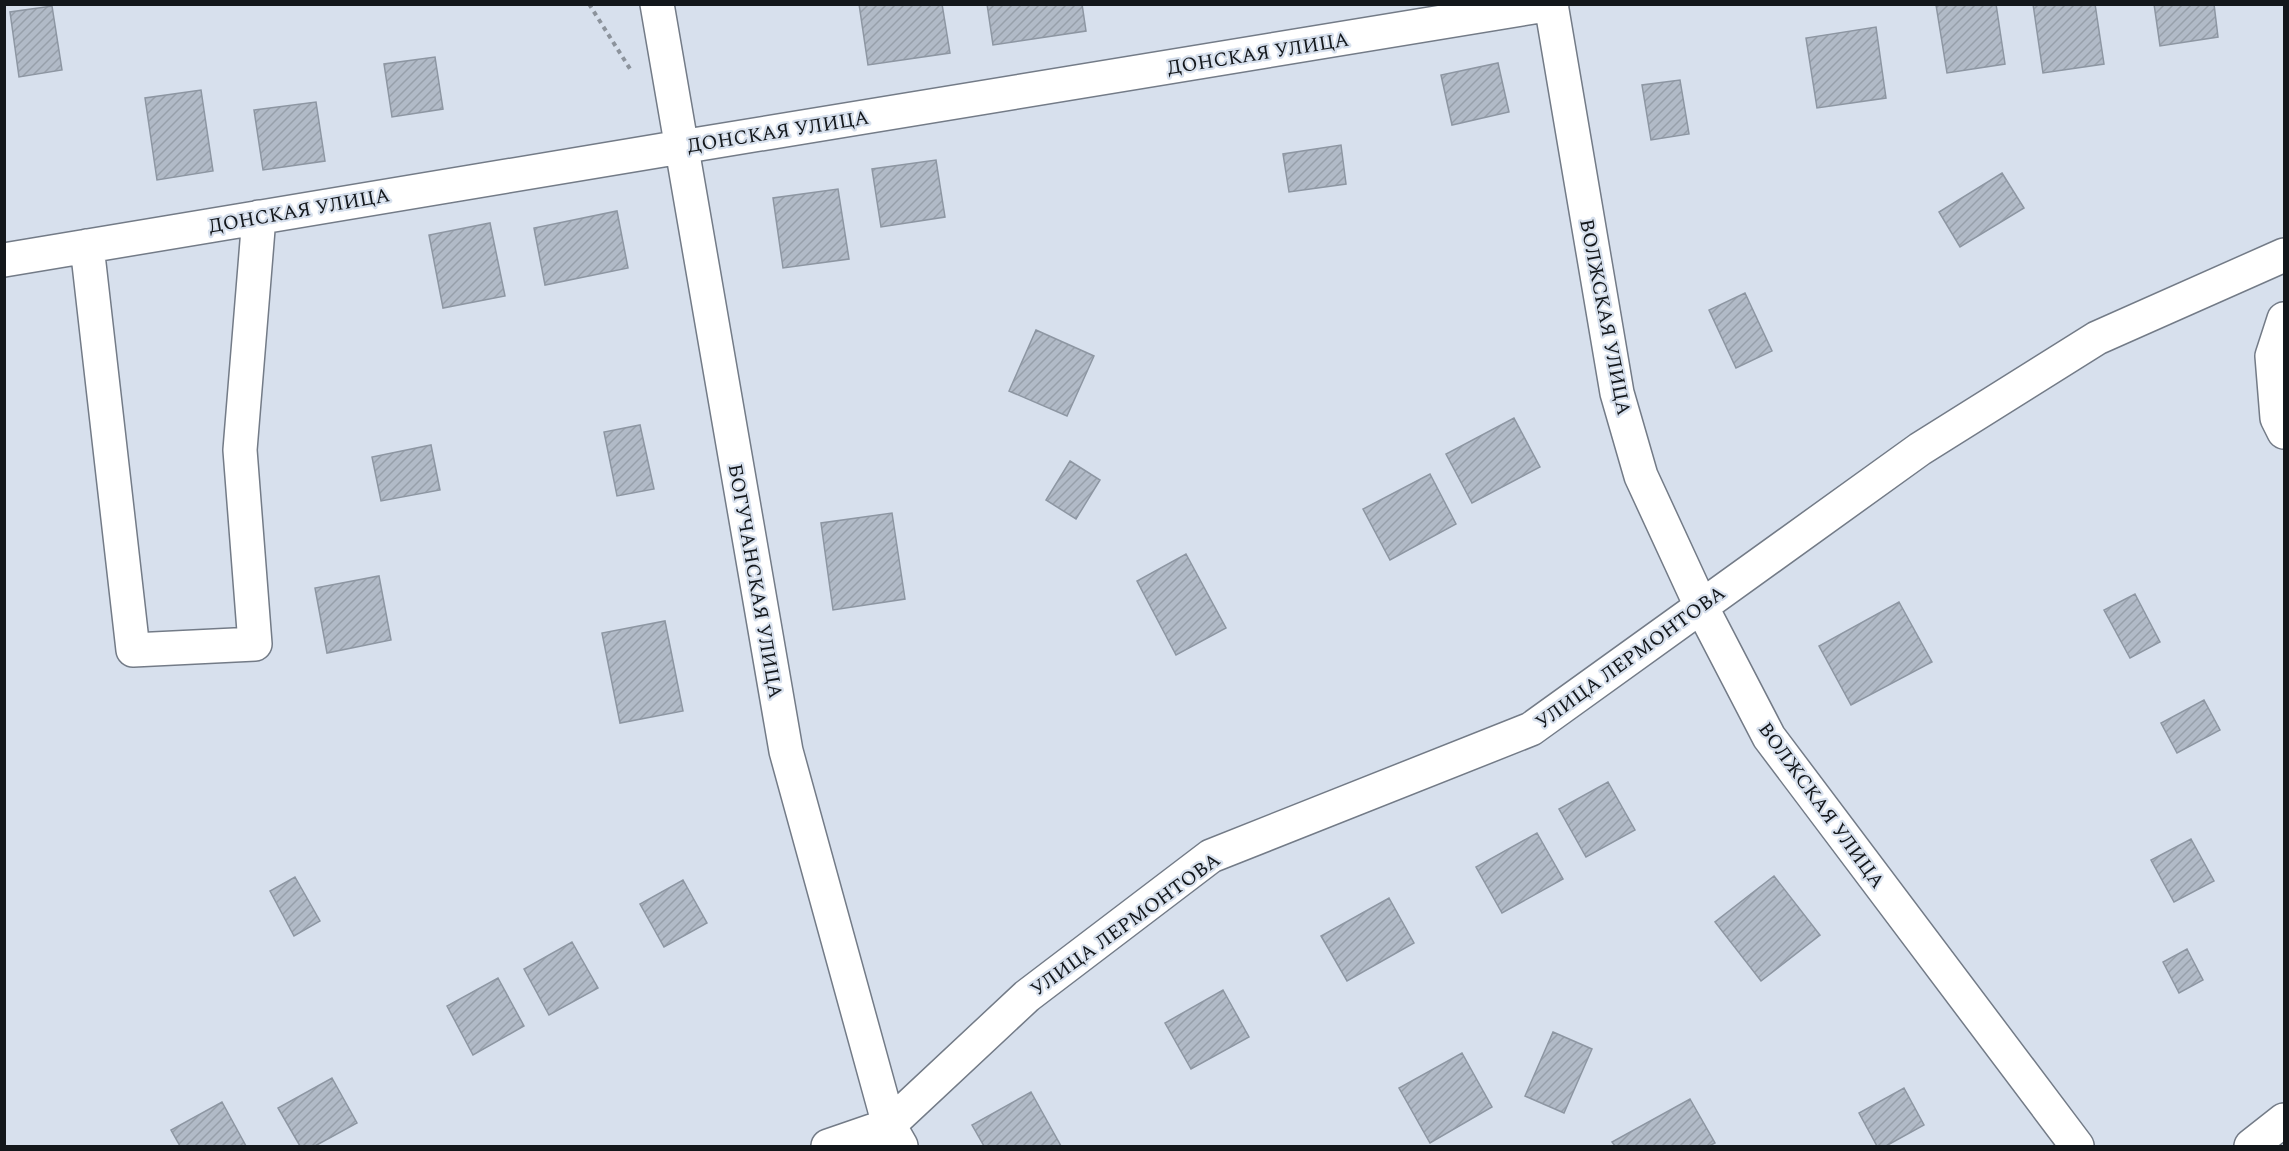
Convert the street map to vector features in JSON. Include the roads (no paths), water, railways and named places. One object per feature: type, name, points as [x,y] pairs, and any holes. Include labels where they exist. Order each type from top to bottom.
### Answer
[{"type":"street","name":"БОГУЧАНСКАЯ УЛИЦА","points":[[657,4],[786,751],[895,1136]]},
{"type":"street","name":"ДОНСКАЯ УЛИЦА","points":[[4,260],[1551,5]]},
{"type":"street","name":"ВОЛЖСКАЯ УЛИЦА","points":[[1551,5],[1617,393],[1641,476],[1701,606],[1769,738],[2077,1146]]},
{"type":"street","points":[[87,246],[133,650],[255,644],[240,450],[259,217]]},
{"type":"street","name":"УЛИЦА ЛЕРМОНТОВА","points":[[828,1146],[895,1136],[1027,996],[1211,856],[1531,729],[1920,449],[2097,338],[2284,255]]},
{"type":"street","points":[[2284,319],[2272,356],[2277,418],[2284,432]]},
{"type":"street","points":[[2251,1146],[2284,1120]]}]
